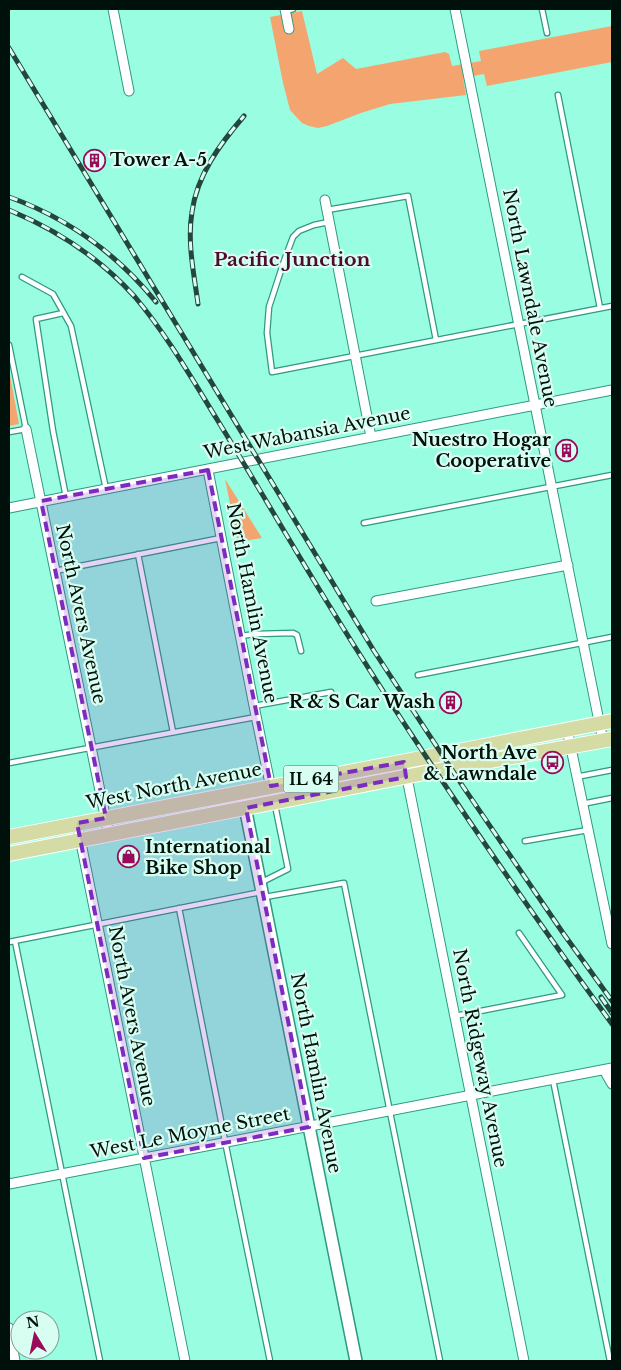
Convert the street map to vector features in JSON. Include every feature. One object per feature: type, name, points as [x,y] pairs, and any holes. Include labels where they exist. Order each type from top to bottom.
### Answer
[{"type":"main road","name":"West North Avenue","points":[[9,837],[606,722]]},
{"type":"main road","name":"West North Avenue","points":[[9,854],[607,740]]},
{"type":"street","points":[[113,9],[129,92]]},
{"type":"street","points":[[288,9],[289,30]]},
{"type":"street","name":"North Lawndale Avenue","points":[[456,9],[583,642],[606,722],[607,740]]},
{"type":"street","points":[[325,200],[371,437]]},
{"type":"street","name":"West Wabansia Avenue","points":[[9,508],[612,390]]},
{"type":"street","name":"North Avers Avenue","points":[[26,429],[110,835]]},
{"type":"street","name":"North Hamlin Avenue","points":[[208,470],[274,802]]},
{"type":"street","points":[[376,600],[568,565]]},
{"type":"street","points":[[567,730],[612,944]]},
{"type":"street","name":"North Ridgeway Avenue","points":[[404,762],[524,1361]]},
{"type":"street","name":"North Hamlin Avenue","points":[[242,792],[356,1361]]},
{"type":"street","name":"North Avers Avenue","points":[[77,824],[185,1361]]},
{"type":"street","points":[[608,1069],[612,1084]]},
{"type":"street","name":"West Le Moyne Street","points":[[9,1184],[608,1069]]},
{"type":"street","points":[[9,1328],[15,1361]]},
{"type":"lane","points":[[542,9],[547,33]]},
{"type":"lane","points":[[558,96],[600,308]]},
{"type":"lane","points":[[327,210],[408,196],[436,340]]},
{"type":"lane","points":[[329,222],[299,231],[294,237],[284,261],[269,307],[267,333],[272,372],[612,306]]},
{"type":"lane","points":[[22,277],[53,294],[71,326],[106,489]]},
{"type":"lane","points":[[64,313],[36,319],[66,497]]},
{"type":"lane","points":[[9,345],[26,429],[9,432]]},
{"type":"lane","points":[[364,523],[612,475]]},
{"type":"lane","points":[[55,571],[221,538]]},
{"type":"lane","points":[[138,554],[173,732]]},
{"type":"lane","points":[[240,636],[293,633],[297,635],[300,651]]},
{"type":"lane","points":[[418,675],[612,637]]},
{"type":"lane","points":[[254,706],[331,692]]},
{"type":"lane","points":[[9,763],[256,717]]},
{"type":"lane","points":[[576,777],[612,770]]},
{"type":"lane","points":[[582,804],[612,798]]},
{"type":"lane","points":[[262,891],[288,868],[274,802]]},
{"type":"lane","points":[[526,841],[588,830]]},
{"type":"lane","points":[[9,942],[262,891],[344,883],[440,1361]]},
{"type":"lane","points":[[179,908],[270,1361]]},
{"type":"lane","points":[[455,1016],[562,995],[519,933]]},
{"type":"lane","points":[[16,941],[100,1361]]},
{"type":"lane","points":[[552,1080],[610,1361]]},
{"type":"highlighted area","points":[[208,470],[271,786],[404,762],[406,777],[246,808],[309,1127],[144,1158],[77,823],[106,818],[41,501]]},
{"type":"shaded area","points":[[302,11],[317,74],[343,58],[356,69],[445,52],[449,54],[452,66],[481,61],[479,51],[612,26],[612,62],[487,86],[484,74],[463,78],[466,95],[390,104],[318,128],[302,123],[290,110],[270,17]]},
{"type":"shaded area","points":[[9,370],[19,424],[9,426]]},
{"type":"shaded area","points":[[225,479],[262,538],[238,542]]},
{"type":"railway","points":[[9,48],[374,651],[462,785],[612,1001]]},
{"type":"railway","points":[[198,304],[190,235],[195,198],[204,173],[218,149],[244,116]]},
{"type":"railway","points":[[9,197],[51,215],[90,239],[141,284],[156,302]]},
{"type":"railway","points":[[9,210],[77,246],[122,283],[158,326],[189,373],[327,602],[395,710],[502,869],[612,1024]]},
{"type":"railway","points":[[601,997],[612,1013]]},
{"type":"place","name":"Tower A-5","points":[[94,160]]},
{"type":"place","name":"Nuestro Hogar Cooperative","points":[[567,450]]},
{"type":"place","name":"R & S Car Wash","points":[[451,702]]},
{"type":"place","name":"North Ave & Lawndale","points":[[553,763]]},
{"type":"place","name":"International Bike Shop","points":[[129,857]]},
{"type":"district","name":"Pacific Junction","points":[[292,259]]}]
